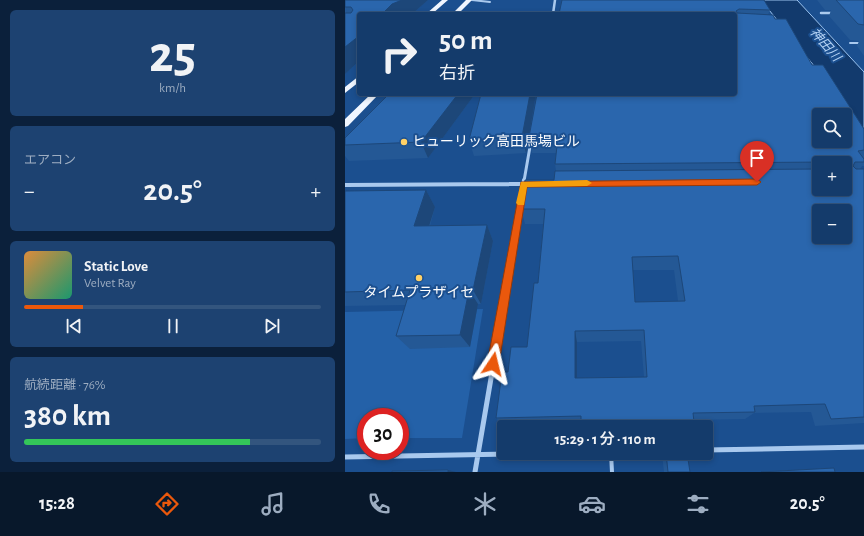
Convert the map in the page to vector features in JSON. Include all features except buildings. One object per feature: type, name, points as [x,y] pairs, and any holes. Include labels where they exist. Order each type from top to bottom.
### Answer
[{"type":"main road","points":[[431,12],[445,0]]},
{"type":"main road","points":[[457,12],[471,0]]},
{"type":"main road","points":[[346,90],[357,80]]},
{"type":"main road","points":[[345,124],[373,96]]},
{"type":"street","points":[[553,12],[555,0]]},
{"type":"street","points":[[821,14],[835,14]]},
{"type":"street","points":[[475,472],[531,139]]},
{"type":"street","points":[[345,185],[532,184]]},
{"type":"street","points":[[713,450],[864,447]]},
{"type":"street","points":[[345,457],[497,455]]},
{"type":"lane","points":[[471,0],[490,2]]},
{"type":"lane","points":[[850,43],[864,43]]},
{"type":"lane","points":[[611,460],[612,472]]},
{"type":"shaded area","points":[[483,309],[462,438],[409,438],[409,408],[357,408],[357,438],[345,439],[345,312]]},
{"type":"water","name":"神田川","points":[[761,0],[797,0],[864,72],[864,138],[852,120],[852,108],[844,108],[827,82]]},
{"type":"slow traffic","points":[[521,203],[524,184],[587,183]]},
{"type":"place","name":"ヒューリック高田馬場ビル","points":[[404,142]]},
{"type":"place","name":"タイムプラザイセ","points":[[419,278]]},
{"type":"route","points":[[493,364],[524,184],[757,182]]}]
